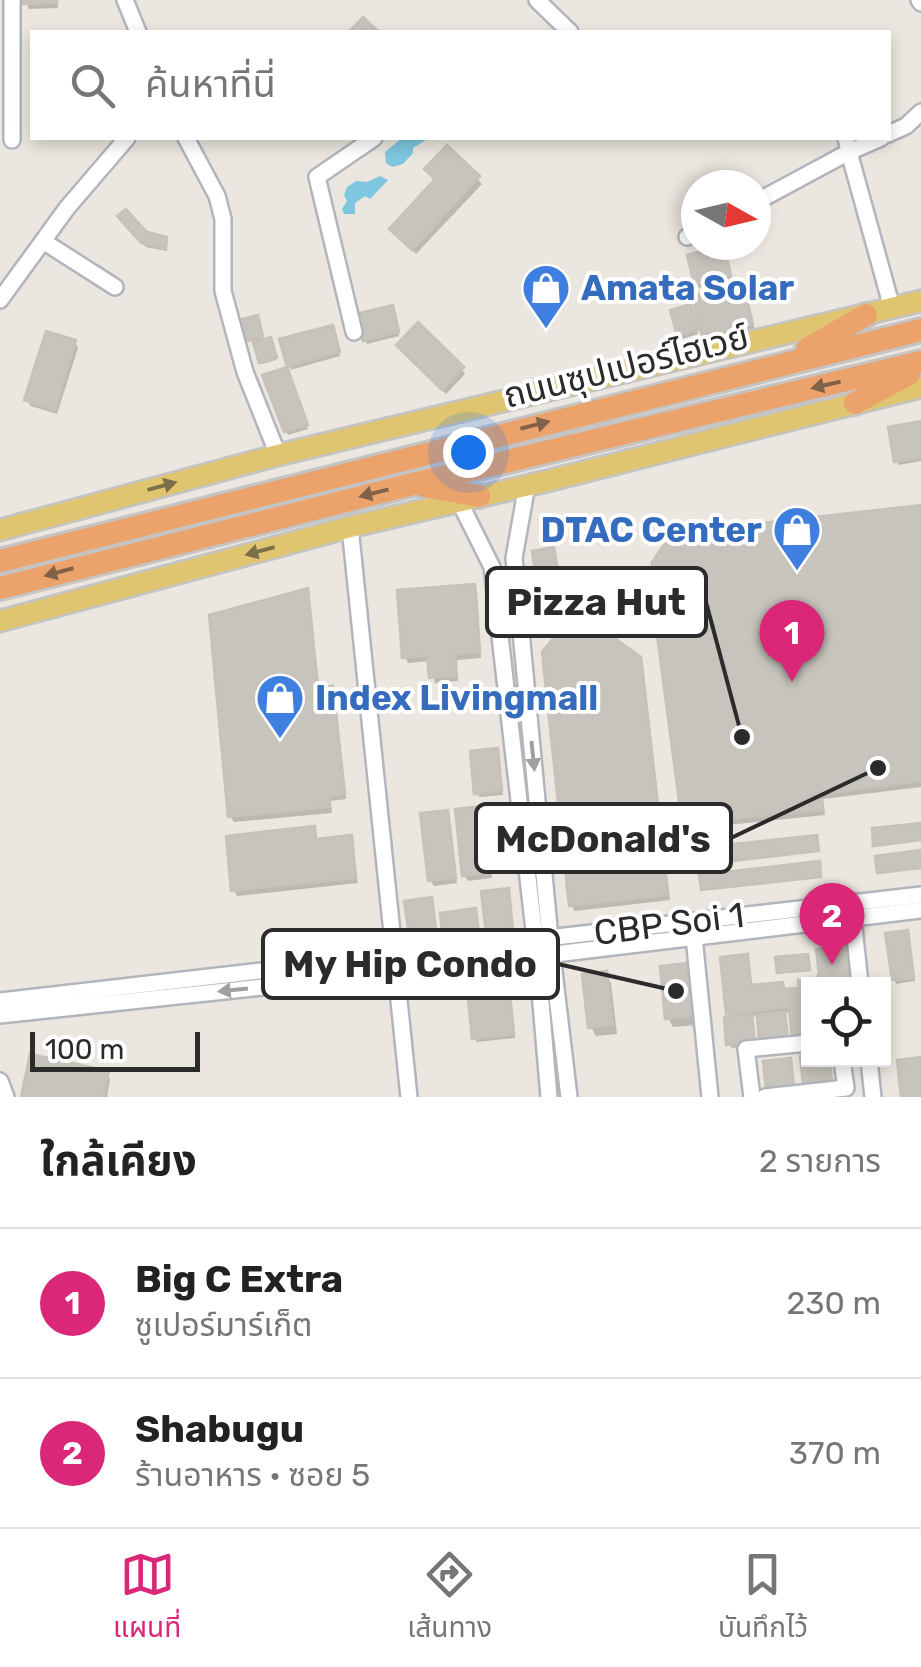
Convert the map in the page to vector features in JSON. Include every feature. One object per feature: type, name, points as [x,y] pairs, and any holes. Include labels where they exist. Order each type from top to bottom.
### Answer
[{"type":"highway","points":[[783,363],[866,315]]},
{"type":"highway","name":"ถนนซุปเปอร์ไฮเวย์","points":[[0,561],[921,330]]},
{"type":"highway","points":[[855,403],[921,365]]},
{"type":"highway","name":"ถนนซุปเปอร์ไฮเวย์","points":[[0,588],[412,484],[921,365]]},
{"type":"highway","points":[[412,484],[469,498]]},
{"type":"main road","points":[[0,530],[278,456],[921,301]]},
{"type":"main road","points":[[0,621],[350,527],[921,387]]},
{"type":"street","points":[[12,0],[12,140]]},
{"type":"street","points":[[125,0],[137,30]]},
{"type":"street","points":[[537,0],[568,30]]},
{"type":"street","points":[[891,133],[906,126],[921,112]]},
{"type":"street","points":[[0,300],[124,140]]},
{"type":"street","points":[[187,140],[217,196],[222,218],[223,290],[245,372],[278,456]]},
{"type":"street","points":[[354,332],[318,177],[371,140]]},
{"type":"street","points":[[771,193],[848,145],[892,308]]},
{"type":"street","points":[[43,241],[114,287]]},
{"type":"street","points":[[527,485],[514,558],[544,947],[548,1097]]},
{"type":"street","points":[[469,498],[492,566],[544,947],[570,1097]]},
{"type":"street","points":[[350,527],[408,1097]]},
{"type":"street","points":[[492,566],[514,558]]},
{"type":"street","name":"CBP Soi 1","points":[[852,911],[921,896]]},
{"type":"street","name":"CBP Soi 1","points":[[0,1000],[396,973],[544,947],[693,929],[852,911],[921,910]]},
{"type":"street","points":[[852,911],[859,977]]},
{"type":"street","points":[[693,929],[710,1097]]},
{"type":"street","name":"CBP Soi 1","points":[[0,1015],[394,956],[544,947],[664,949],[693,929]]},
{"type":"street","points":[[752,1097],[746,1050],[801,1044]]},
{"type":"street","points":[[765,1097],[846,1088],[843,1067]]},
{"type":"street","points":[[870,1067],[873,1097]]},
{"type":"street","points":[[0,1081],[6,1097]]},
{"type":"water","points":[[400,140],[426,140],[413,148],[403,164],[392,167],[386,163],[385,152]]},
{"type":"water","points":[[380,176],[388,180],[370,199],[365,196],[355,203],[355,214],[344,214],[347,187]]},
{"type":"building","points":[[23,0],[57,0],[57,3],[23,4]]},
{"type":"building","points":[[363,17],[377,30],[351,30]]},
{"type":"building","points":[[447,145],[480,176],[412,250],[389,229],[435,179],[424,169]]},
{"type":"building","points":[[126,209],[147,232],[167,237],[166,249],[141,243],[117,216]]},
{"type":"building","points":[[688,260],[728,260],[731,275],[694,285]]},
{"type":"building","points":[[743,283],[753,324],[702,336],[692,296]]},
{"type":"building","points":[[691,304],[698,330],[677,336],[670,310]]},
{"type":"building","points":[[393,305],[399,332],[363,341],[356,314]]},
{"type":"building","points":[[258,315],[263,336],[245,341],[239,320]]},
{"type":"building","points":[[418,322],[464,367],[442,390],[396,345]]},
{"type":"building","points":[[333,325],[340,352],[287,367],[279,339]]},
{"type":"building","points":[[46,331],[76,340],[55,410],[24,400]]},
{"type":"building","points":[[271,337],[277,358],[259,363],[253,342]]},
{"type":"building","points":[[287,367],[308,425],[284,432],[262,375]]},
{"type":"building","points":[[921,421],[921,457],[894,462],[888,427]]},
{"type":"building","points":[[921,505],[921,781],[821,794],[823,810],[682,824],[650,582],[652,562],[664,545],[681,534],[700,530]]},
{"type":"building","points":[[554,547],[561,591],[538,594],[532,551]]},
{"type":"building","points":[[475,584],[480,652],[455,654],[456,676],[429,678],[427,656],[402,658],[397,590]]},
{"type":"building","name":"Index Livingmall","points":[[308,588],[318,688],[333,686],[345,794],[329,796],[330,807],[228,817],[209,615]]},
{"type":"building","points":[[566,623],[593,623],[641,657],[668,895],[569,906],[542,652]]},
{"type":"building","points":[[498,748],[502,791],[474,794],[470,751]]},
{"type":"building","points":[[483,806],[490,873],[462,876],[455,809]]},
{"type":"building","points":[[448,810],[456,878],[428,881],[420,813]]},
{"type":"building","points":[[921,823],[921,840],[873,846],[872,828]]},
{"type":"building","points":[[315,826],[316,839],[352,835],[356,878],[231,891],[226,836]]},
{"type":"building","points":[[817,835],[819,851],[698,865],[696,848]]},
{"type":"building","points":[[921,850],[921,868],[877,873],[875,856]]},
{"type":"building","points":[[820,861],[821,877],[701,890],[699,875]]},
{"type":"building","points":[[509,888],[513,931],[486,934],[481,891]]},
{"type":"building","points":[[432,897],[437,939],[410,943],[404,901]]},
{"type":"building","points":[[476,908],[479,934],[443,939],[440,913]]},
{"type":"building","points":[[908,930],[914,978],[892,980],[885,933]]},
{"type":"building","points":[[847,946],[850,977],[817,977],[816,949]]},
{"type":"building","points":[[748,954],[751,985],[783,982],[784,989],[798,988],[801,980],[801,1006],[726,1014],[720,957]]},
{"type":"building","points":[[808,954],[810,970],[777,973],[775,957]]},
{"type":"building","points":[[688,963],[693,1016],[665,1019],[660,966]]},
{"type":"building","points":[[607,971],[613,1025],[588,1028],[582,974]]},
{"type":"building","points":[[510,994],[514,1034],[472,1039],[468,999]]},
{"type":"building","points":[[801,1007],[801,1037],[792,1038],[789,1008]]},
{"type":"building","points":[[785,1012],[788,1039],[759,1042],[757,1015]]},
{"type":"building","points":[[752,1014],[755,1042],[726,1045],[724,1017]]},
{"type":"building","points":[[30,1054],[109,1071],[103,1097],[21,1097]]},
{"type":"building","points":[[921,1057],[921,1097],[901,1097],[897,1060]]},
{"type":"building","points":[[791,1058],[794,1088],[766,1091],[763,1061]]},
{"type":"building","points":[[801,1067],[831,1067],[832,1082],[803,1085]]},
{"type":"place","name":"Amata Solar","points":[[546,330]]},
{"type":"place","name":"DTAC Center","points":[[797,572]]},
{"type":"place","name":"Big C Extra","points":[[792,682]]},
{"type":"place","name":"Pizza Hut","points":[[742,737]]},
{"type":"place","name":"Index Livingmall","points":[[280,740]]},
{"type":"place","name":"McDonald's","points":[[878,768]]},
{"type":"place","name":"Shabugu","points":[[832,965]]},
{"type":"place","name":"My Hip Condo","points":[[676,991]]}]
